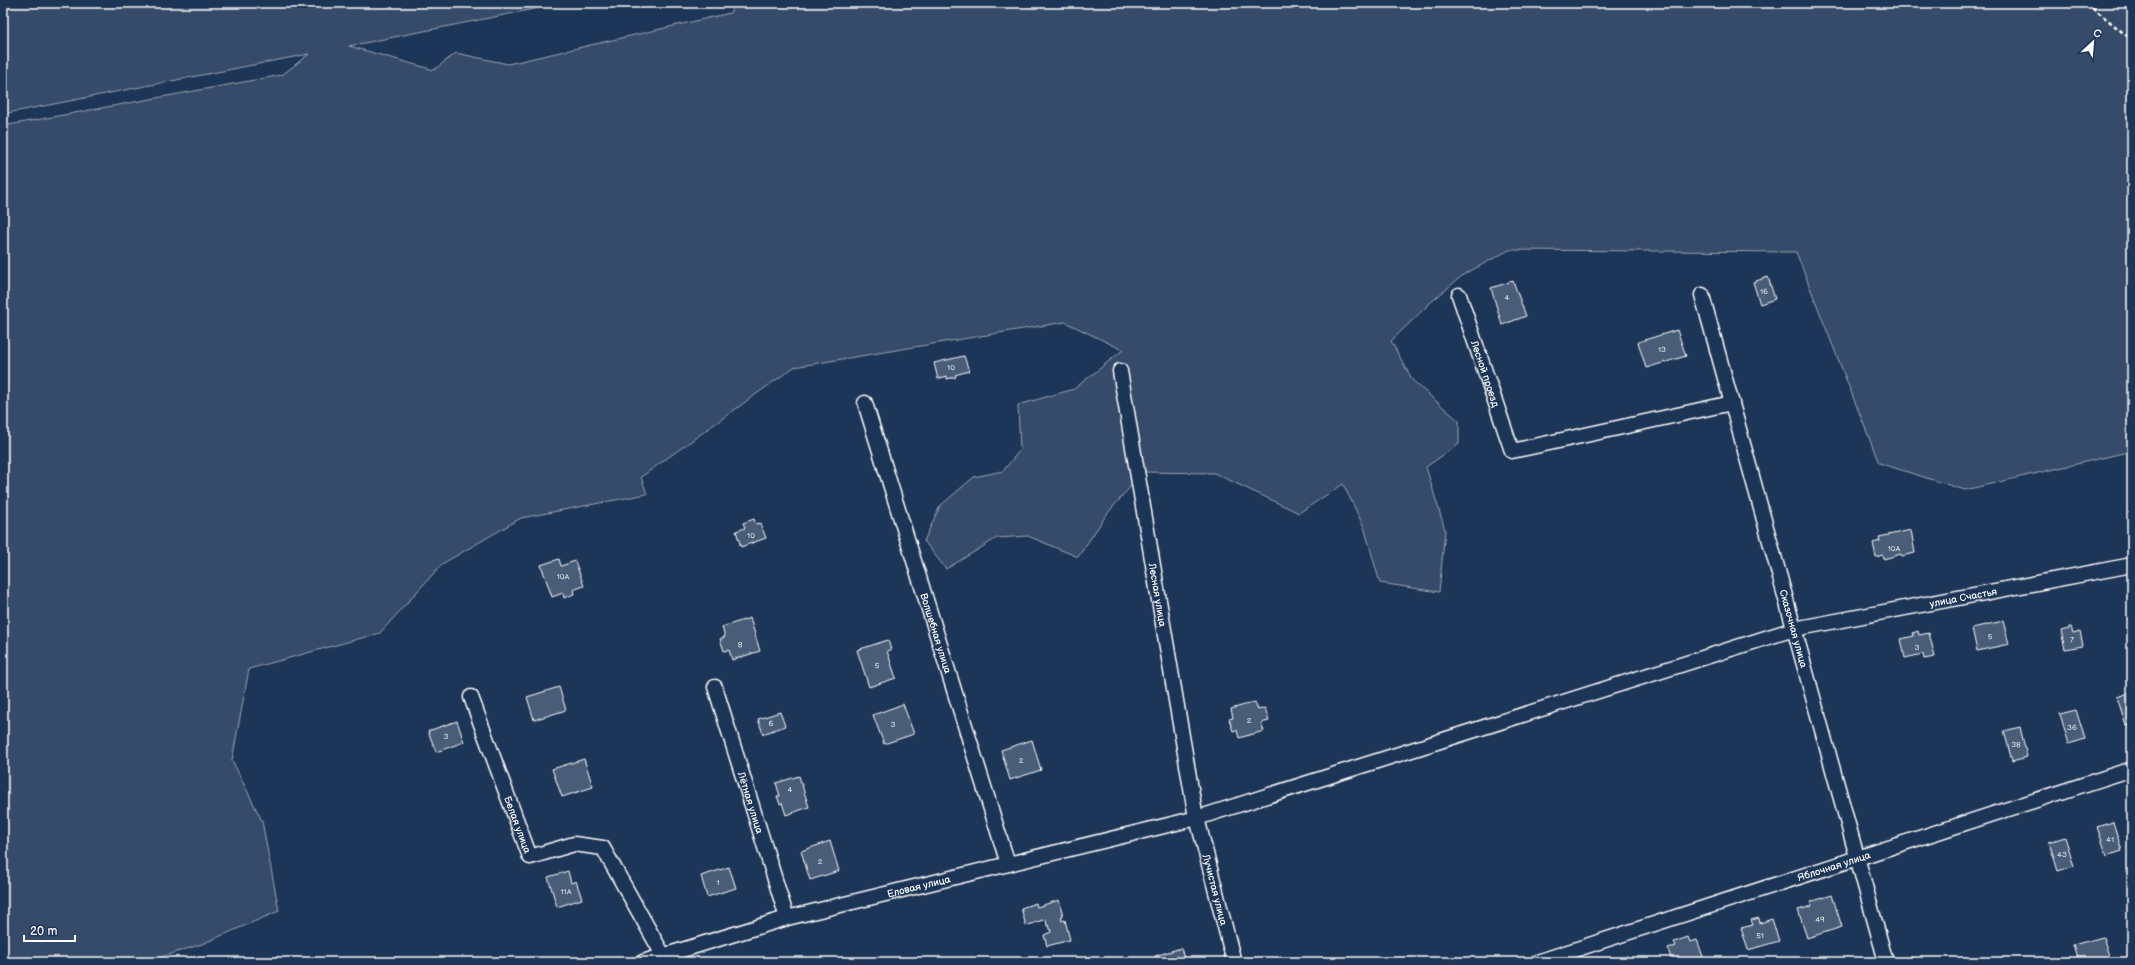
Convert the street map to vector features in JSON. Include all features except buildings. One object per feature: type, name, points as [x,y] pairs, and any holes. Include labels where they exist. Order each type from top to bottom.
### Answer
[{"type":"street","name":"Сказочная улица","points":[[1702,294],[1886,962]]},
{"type":"street","name":"Лесной проезд","points":[[1459,295],[1512,452],[1732,403]]},
{"type":"street","name":"Лесная улица","points":[[1120,371],[1196,818]]},
{"type":"street","name":"Волшебная улица","points":[[865,403],[1008,864]]},
{"type":"street","name":"улица Счастья","points":[[1196,818],[1794,629],[2132,565]]},
{"type":"street","name":"Лётная улица","points":[[715,687],[787,918]]},
{"type":"street","name":"Белая улица","points":[[471,697],[530,857],[574,844],[604,848],[662,955]]},
{"type":"street","name":"Яблочная улица","points":[[1536,962],[2132,769]]},
{"type":"street","name":"Еловая улица","points":[[643,962],[787,918],[1196,818]]},
{"type":"street","name":"Лучистая улица","points":[[1196,818],[1234,962]]},
{"type":"path","points":[[2087,3],[2132,40]]},
{"type":"shaded area","points":[[3,3],[564,3],[349,46],[434,70],[456,53],[508,64],[730,13],[736,3],[2132,3],[2132,451],[1965,490],[1879,463],[1796,252],[1509,250],[1463,275],[1430,303],[1391,341],[1413,381],[1459,421],[1459,444],[1426,467],[1445,530],[1439,592],[1380,583],[1364,527],[1343,484],[1299,513],[1214,473],[1143,472],[1107,514],[1078,557],[1028,536],[997,538],[946,569],[924,541],[940,506],[974,477],[1003,471],[1020,450],[1018,405],[1074,389],[1123,350],[1065,322],[794,367],[641,477],[647,494],[521,518],[442,564],[380,633],[249,669],[232,760],[262,821],[279,911],[202,944],[146,962],[3,962],[3,126],[282,75],[309,54],[3,114]]}]
